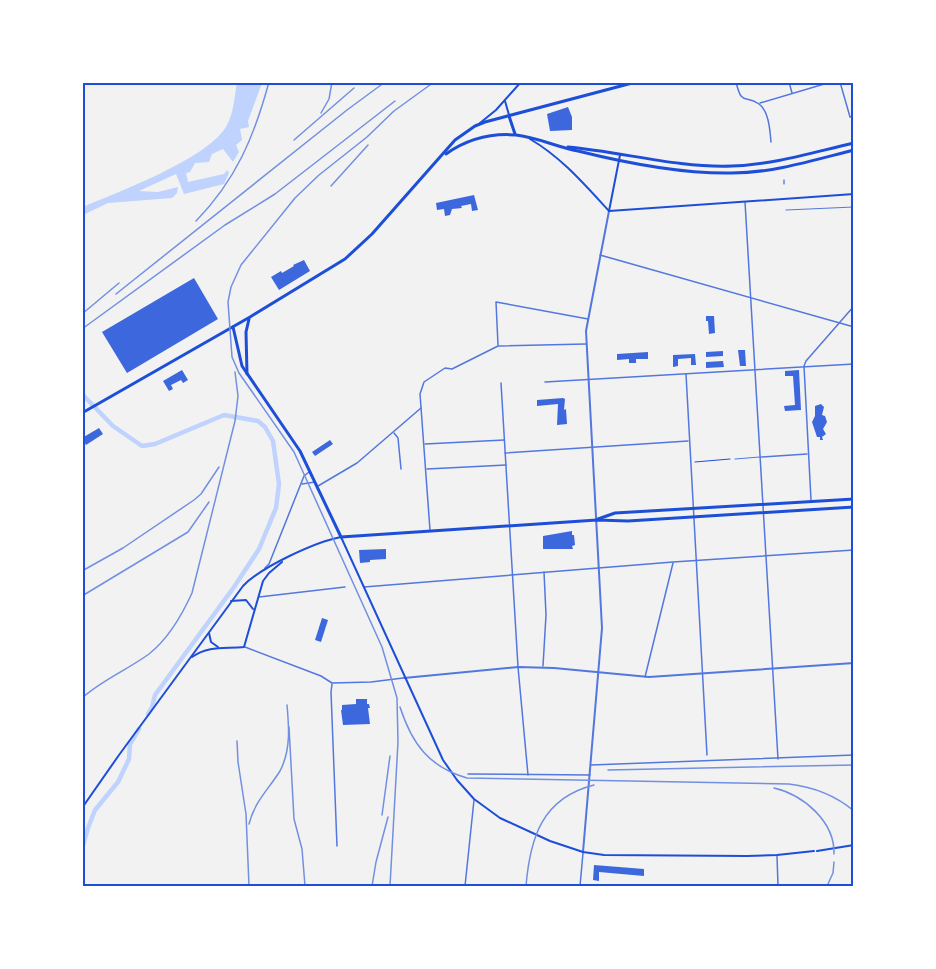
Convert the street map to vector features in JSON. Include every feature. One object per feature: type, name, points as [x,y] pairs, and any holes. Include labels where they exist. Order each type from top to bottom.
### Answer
[{"type":"main road","points":[[82,414],[332,268],[356,250],[455,140],[505,101],[522,82]]},
{"type":"main road","points":[[475,126],[636,82]]},
{"type":"main road","points":[[505,101],[515,135]]},
{"type":"main road","points":[[442,156],[472,140],[499,135],[515,135],[559,146],[694,171],[733,173],[764,171],[854,150]]},
{"type":"main road","points":[[530,139],[550,151],[571,170],[609,211]]},
{"type":"main road","points":[[620,157],[729,166],[779,160],[854,143]]},
{"type":"main road","points":[[609,211],[620,157]]},
{"type":"main road","points":[[609,211],[854,194]]},
{"type":"main road","points":[[247,375],[246,332],[250,317]]},
{"type":"main road","points":[[233,327],[242,366],[300,451],[443,760],[456,780],[474,799],[500,818],[518,827],[560,845],[604,855],[777,855],[854,846]]},
{"type":"main road","points":[[597,520],[615,513],[854,499]]},
{"type":"main road","points":[[82,808],[231,601],[251,578],[265,568],[341,537],[597,520],[615,522],[854,507]]},
{"type":"main road","points":[[190,659],[200,651],[220,647],[244,647],[257,598],[265,578],[284,560]]},
{"type":"main road","points":[[231,601],[242,599],[249,601],[253,606],[254,615]]},
{"type":"main road","points":[[210,630],[211,642],[220,647]]},
{"type":"street","points":[[736,82],[743,99],[758,103],[831,82]]},
{"type":"street","points":[[789,82],[792,94]]},
{"type":"street","points":[[840,82],[850,117],[854,116]]},
{"type":"street","points":[[758,103],[765,111],[771,142]]},
{"type":"street","points":[[745,201],[753,370],[778,759]]},
{"type":"street","points":[[580,886],[602,628],[586,344],[588,319],[609,211]]},
{"type":"street","points":[[600,255],[854,327]]},
{"type":"street","points":[[498,346],[496,302],[588,319]]},
{"type":"street","points":[[811,501],[804,367],[806,361],[854,306]]},
{"type":"street","points":[[430,531],[420,392],[424,382],[445,368],[452,369],[498,346],[586,344]]},
{"type":"street","points":[[544,382],[854,364]]},
{"type":"street","points":[[686,374],[707,755]]},
{"type":"street","points":[[501,383],[518,667],[528,774]]},
{"type":"street","points":[[301,485],[316,484],[350,468],[422,407]]},
{"type":"street","points":[[393,432],[398,438],[401,470]]},
{"type":"street","points":[[424,444],[504,440]]},
{"type":"street","points":[[505,453],[688,441]]},
{"type":"street","points":[[760,457],[809,453]]},
{"type":"street","points":[[426,469],[506,465]]},
{"type":"street","points":[[265,568],[271,559],[304,476],[310,471]]},
{"type":"street","points":[[363,587],[599,567],[854,550]]},
{"type":"street","points":[[271,559],[274,564]]},
{"type":"street","points":[[645,676],[673,562]]},
{"type":"street","points":[[543,667],[546,615],[544,572]]},
{"type":"street","points":[[257,598],[345,587]]},
{"type":"street","points":[[244,647],[321,676],[332,683],[371,682],[518,667],[645,676],[854,663]]},
{"type":"street","points":[[332,683],[337,846]]},
{"type":"street","points":[[591,765],[854,755]]},
{"type":"street","points":[[468,774],[590,775]]},
{"type":"street","points":[[465,886],[474,799]]},
{"type":"street","points":[[777,855],[778,886]]},
{"type":"lane","points":[[786,210],[854,207]]},
{"type":"lane","points":[[735,459],[760,457]]},
{"type":"path","points":[[690,462],[735,459]]},
{"type":"water","points":[[237,83],[262,83],[248,121],[249,127],[240,129],[242,140],[236,145],[239,152],[233,162],[223,149],[212,154],[209,162],[195,163],[190,172],[186,173],[188,182],[224,174],[227,170],[229,173],[224,184],[184,194],[176,174],[139,191],[158,192],[178,187],[177,193],[172,198],[108,203],[83,215],[83,207],[181,163],[215,139],[229,122]]},
{"type":"building","points":[[568,107],[572,117],[572,130],[550,131],[547,114]]},
{"type":"building","points":[[474,195],[478,210],[472,211],[471,204],[452,209],[450,215],[445,216],[444,209],[437,210],[436,203]]},
{"type":"building","points":[[304,260],[310,271],[279,290],[271,277]]},
{"type":"building","points":[[194,278],[218,319],[127,373],[102,332]]},
{"type":"building","points":[[706,316],[714,316],[715,333],[709,334]]},
{"type":"building","points":[[738,350],[745,350],[746,366],[740,366]]},
{"type":"building","points":[[723,351],[723,356],[706,357],[706,352]]},
{"type":"building","points":[[648,352],[648,359],[636,359],[636,363],[629,363],[629,359],[617,360],[617,354]]},
{"type":"building","points":[[695,354],[696,365],[691,365],[691,358],[678,359],[678,366],[673,367],[673,355]]},
{"type":"building","points":[[723,361],[724,367],[706,368],[706,362]]},
{"type":"building","points":[[182,370],[188,380],[183,383],[181,380],[171,385],[173,389],[169,391],[163,381]]},
{"type":"building","points":[[799,370],[801,410],[785,411],[784,406],[795,405],[793,376],[785,376],[785,371]]},
{"type":"building","points":[[565,399],[564,410],[566,409],[567,424],[557,425],[558,404],[537,406],[537,400]]},
{"type":"building","points":[[821,404],[824,407],[822,415],[825,416],[827,422],[823,429],[826,434],[822,437],[823,440],[817,437],[812,422],[815,416],[815,406]]},
{"type":"building","points":[[99,428],[103,434],[86,445],[82,438]]},
{"type":"building","points":[[330,440],[333,444],[315,456],[312,452]]},
{"type":"building","points":[[572,531],[575,545],[572,546],[573,549],[543,549],[543,536]]},
{"type":"building","points":[[386,549],[386,559],[360,563],[359,550]]},
{"type":"building","points":[[322,618],[328,620],[321,642],[315,640]]},
{"type":"building","points":[[356,699],[367,699],[370,708],[368,708],[370,724],[343,725],[342,705],[356,704]]},
{"type":"building","points":[[594,865],[644,869],[644,876],[599,872],[599,881],[593,880]]},
{"type":"waterway","points":[[82,394],[113,426],[142,446],[155,444],[224,415],[258,421],[265,427],[273,441],[279,484],[276,508],[259,549],[155,695],[148,714]]},
{"type":"waterway","points":[[82,849],[95,810],[118,782],[129,759],[130,744],[139,729]]},
{"type":"railway","points":[[196,221],[222,190],[242,157],[257,121],[269,82]]},
{"type":"railway","points":[[321,113],[329,99],[332,82]]},
{"type":"railway","points":[[116,294],[385,82]]},
{"type":"railway","points":[[390,886],[398,742],[397,698],[382,647],[294,452],[239,373],[232,357],[228,302],[231,287],[241,265],[295,198],[394,111],[434,82]]},
{"type":"railway","points":[[294,140],[354,88]]},
{"type":"railway","points":[[82,329],[225,225],[275,194],[395,101]]},
{"type":"railway","points":[[331,186],[368,145]]},
{"type":"railway","points":[[82,314],[119,283]]},
{"type":"railway","points":[[82,698],[156,648],[174,626],[192,593],[235,421],[238,396],[235,372]]},
{"type":"railway","points":[[82,571],[123,548],[194,500],[201,494],[219,467]]},
{"type":"railway","points":[[82,596],[188,532],[209,502]]},
{"type":"railway","points":[[249,824],[258,802],[284,763],[288,738],[287,705]]},
{"type":"railway","points":[[400,707],[410,732],[424,752],[442,767],[467,778],[789,784],[824,793],[854,811]]},
{"type":"railway","points":[[289,727],[294,819],[302,849],[305,886]]},
{"type":"railway","points":[[237,741],[246,814],[249,886]]},
{"type":"railway","points":[[382,815],[390,756]]},
{"type":"railway","points":[[608,770],[854,765]]},
{"type":"railway","points":[[526,886],[531,852],[542,822],[562,800],[576,791],[594,785]]},
{"type":"railway","points":[[774,788],[796,797],[816,812],[829,831],[834,854]]},
{"type":"railway","points":[[372,886],[388,817]]},
{"type":"railway","points":[[827,886],[833,873],[834,862]]}]
